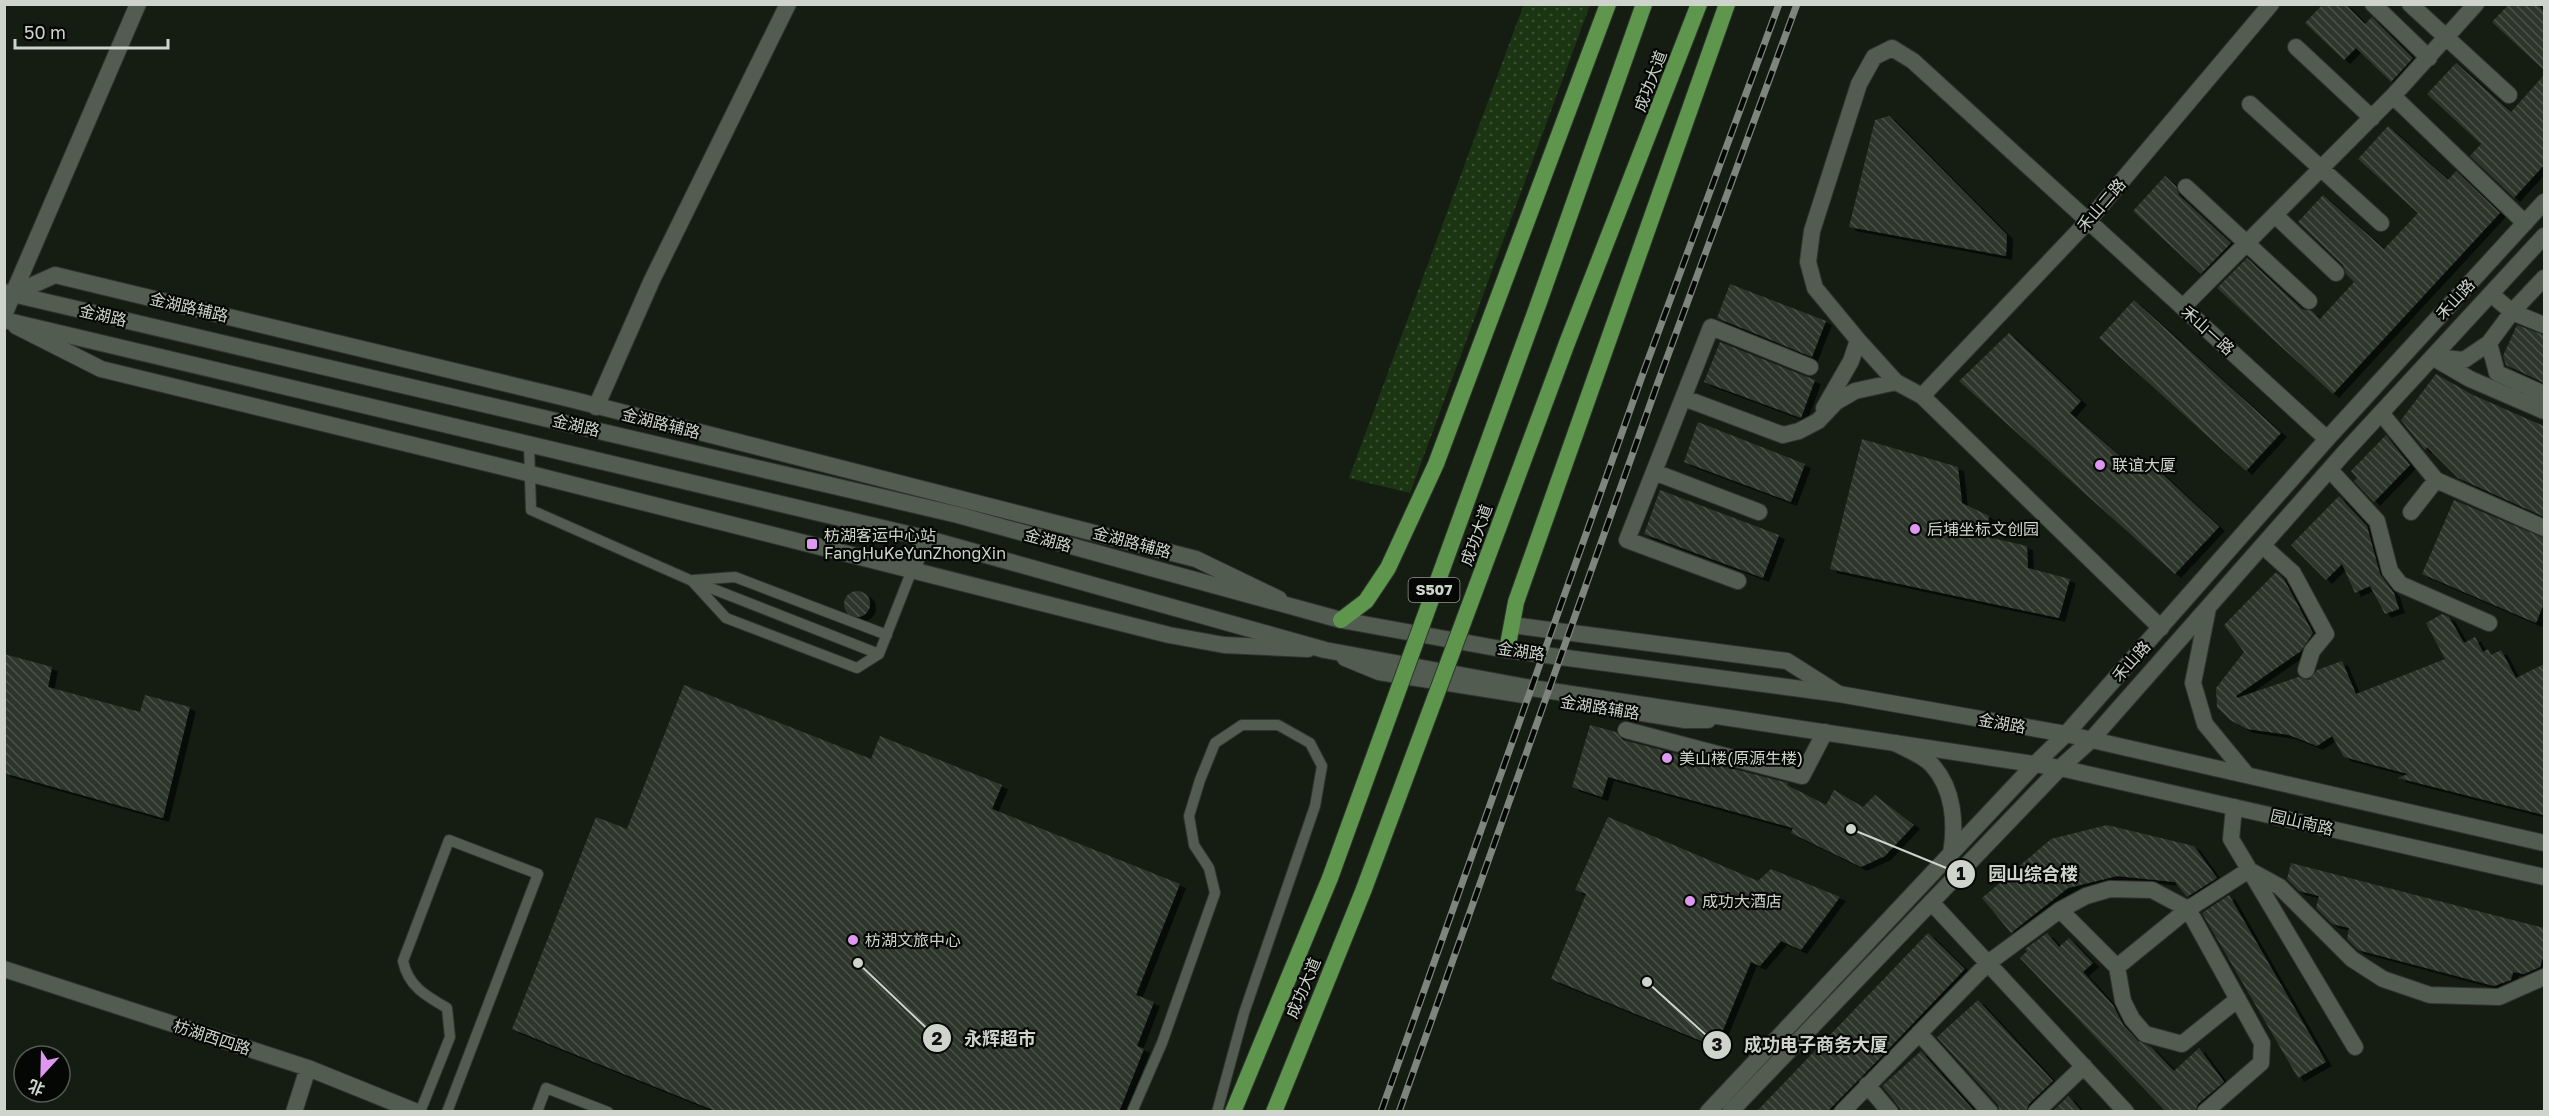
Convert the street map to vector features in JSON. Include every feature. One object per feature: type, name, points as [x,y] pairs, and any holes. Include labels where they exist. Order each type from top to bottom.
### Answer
[{"type":"highway","points":[[1341,620],[1366,601],[1388,568],[1436,464],[1608,4]]},
{"type":"highway","name":"成功大道","points":[[1233,1112],[1330,878],[1539,302],[1644,4]]},
{"type":"highway","name":"成功大道","points":[[1274,1112],[1364,889],[1567,343],[1699,4]]},
{"type":"highway","points":[[1507,650],[1516,602],[1727,4]]},
{"type":"street","points":[[4,315],[9,293],[138,4]]},
{"type":"street","points":[[596,407],[652,280],[789,4]]},
{"type":"street","name":"禾山二路","points":[[1922,396],[2088,221],[2271,4]]},
{"type":"street","points":[[2373,4],[2429,58]]},
{"type":"street","points":[[2410,4],[2509,95]]},
{"type":"street","points":[[2183,307],[2373,118],[2476,4]]},
{"type":"street","points":[[2296,47],[2373,118]]},
{"type":"street","name":"禾山一路","points":[[1858,340],[1815,288],[1808,262],[1812,231],[1859,84],[1874,57],[1892,48],[1913,61],[2328,439]]},
{"type":"street","points":[[2393,96],[2525,223]]},
{"type":"street","points":[[2250,104],[2381,223]]},
{"type":"street","points":[[2186,187],[2309,302]]},
{"type":"street","name":"禾山路","points":[[1708,1112],[2035,764],[2066,734],[2328,439],[2544,202]]},
{"type":"street","points":[[2274,215],[2336,273]]},
{"type":"street","name":"禾山路","points":[[1730,1112],[2060,768],[2091,740],[2381,413],[2544,236]]},
{"type":"street","name":"金湖路辅路","points":[[9,293],[55,275],[596,407],[1196,559],[1302,609]]},
{"type":"street","points":[[2433,357],[2464,360],[2489,343],[2512,312],[2544,278]]},
{"type":"street","name":"金湖路","points":[[9,293],[957,515],[1341,620],[1507,650],[1839,694],[2066,734]]},
{"type":"street","points":[[2491,294],[2512,312],[2544,325]]},
{"type":"street","points":[[4,320],[101,369],[531,474],[1168,635],[1224,645],[1324,650]]},
{"type":"street","name":"金湖路","points":[[4,320],[925,538],[1324,650],[1525,687],[2060,768]]},
{"type":"street","points":[[1738,580],[1627,540],[1711,327],[1809,366]]},
{"type":"street","points":[[1818,421],[1829,396],[1851,361],[1858,340],[1896,382],[1922,396],[2161,628]]},
{"type":"street","points":[[2489,343],[2497,373],[2544,394]]},
{"type":"street","points":[[2433,357],[2470,379],[2544,411]]},
{"type":"street","points":[[1684,398],[1783,435],[1799,431],[1818,421],[1836,402],[1855,391],[1896,382]]},
{"type":"street","points":[[2381,413],[2436,480],[2544,528]]},
{"type":"street","points":[[2330,470],[2377,521],[2390,571],[2400,584],[2490,623]]},
{"type":"street","points":[[1654,471],[1759,512]]},
{"type":"street","points":[[2411,512],[2436,480]]},
{"type":"street","points":[[912,570],[925,538]]},
{"type":"street","points":[[2263,546],[2293,573],[2326,634],[2312,651],[2306,670]]},
{"type":"street","points":[[2209,606],[2193,683],[2205,724],[2247,775]]},
{"type":"street","points":[[1512,625],[1787,661],[1839,694]]},
{"type":"street","points":[[1626,730],[1802,776],[1825,732]]},
{"type":"street","name":"园山南路","points":[[2066,734],[2544,843]]},
{"type":"street","points":[[1895,743],[1932,764],[1950,796],[1955,831],[1951,854]]},
{"type":"street","name":"园山南路","points":[[2060,768],[2544,877]]},
{"type":"street","points":[[2234,807],[2231,839],[2355,1047]]},
{"type":"street","points":[[2117,967],[2188,909],[2249,870]]},
{"type":"street","points":[[2249,870],[2280,887],[2352,959],[2383,979],[2430,995],[2499,998],[2544,977]]},
{"type":"street","points":[[1842,1112],[1988,963],[2060,910],[2086,896],[2110,889],[2152,890],[2188,909],[2262,1042],[2261,1063],[2205,1112]]},
{"type":"street","points":[[1931,902],[2126,1112]]},
{"type":"street","points":[[2060,910],[2117,967],[2123,1001],[2132,1019],[2145,1034],[2182,1044],[2238,999]]},
{"type":"street","name":"枋湖西四路","points":[[4,969],[308,1068],[419,1112]]},
{"type":"street","points":[[1919,1033],[1990,1112]]},
{"type":"street","points":[[2036,1112],[2084,1066]]},
{"type":"street","points":[[294,1112],[308,1068]]},
{"type":"street","points":[[1867,1085],[1890,1112]]},
{"type":"lane","points":[[529,444],[531,510],[690,580],[879,654]]},
{"type":"lane","points":[[690,580],[726,618],[857,669],[879,654],[912,570]]},
{"type":"lane","points":[[690,580],[735,577],[886,635]]},
{"type":"lane","points":[[1132,1112],[1162,1043],[1215,893],[1209,868],[1194,845],[1190,816],[1200,780],[1215,743],[1242,725],[1278,725],[1310,743],[1322,766],[1315,806],[1244,1012],[1217,1112]]},
{"type":"lane","points":[[419,1112],[450,1037],[447,1008],[423,994],[406,978],[403,962],[449,840],[538,874],[447,1112]]},
{"type":"lane","points":[[537,1112],[546,1088],[608,1112]]},
{"type":"green space","points":[[1524,4],[1590,5],[1410,493],[1349,478]]},
{"type":"building","points":[[2323,4],[2345,4],[2365,24],[2372,17],[2413,58],[2391,82],[2356,48],[2344,60],[2305,23]]},
{"type":"building","points":[[2509,4],[2537,4],[2544,11],[2544,70],[2492,22]]},
{"type":"building","points":[[2456,63],[2511,112],[2544,75],[2544,165],[2514,198],[2470,156],[2481,144],[2427,94]]},
{"type":"building","points":[[1889,116],[2007,235],[2006,256],[1849,227],[1875,120]]},
{"type":"building","points":[[2388,126],[2448,180],[2456,171],[2500,213],[2333,394],[2217,288],[2247,258],[2302,309],[2312,311],[2320,319],[2354,282],[2346,274],[2343,265],[2298,222],[2323,195],[2384,249],[2418,213],[2358,159]]},
{"type":"building","points":[[2165,176],[2176,186],[2179,195],[2231,243],[2201,274],[2133,211]]},
{"type":"building","points":[[1730,284],[1826,321],[1812,357],[1717,318]]},
{"type":"building","points":[[2134,300],[2281,433],[2246,471],[2099,338]]},
{"type":"building","points":[[2517,325],[2544,335],[2544,383],[2506,365],[2503,356]]},
{"type":"building","points":[[2009,333],[2081,401],[2070,413],[2142,475],[2152,464],[2219,527],[2175,574],[1959,381]]},
{"type":"building","points":[[1720,342],[1815,380],[1801,418],[1704,382]]},
{"type":"building","points":[[2436,374],[2473,395],[2544,426],[2544,517],[2458,478],[2427,447],[2425,450],[2401,420]]},
{"type":"building","points":[[1698,422],[1805,464],[1791,502],[1684,462]]},
{"type":"building","points":[[2386,435],[2410,465],[2374,502],[2354,481],[2357,478],[2351,471]]},
{"type":"building","name":"后埔坐标文创园","points":[[1862,439],[1958,467],[1962,503],[1989,516],[1988,537],[2027,546],[2028,568],[2070,579],[2059,618],[1830,569]]},
{"type":"building","points":[[1660,490],[1779,535],[1763,578],[1644,534]]},
{"type":"building","points":[[2339,496],[2367,526],[2380,574],[2394,593],[2399,609],[2385,614],[2370,586],[2355,593],[2342,564],[2326,580],[2291,545]]},
{"type":"building","points":[[2454,500],[2544,538],[2544,603],[2536,623],[2422,574]]},
{"type":"building","points":[[2276,572],[2284,579],[2313,633],[2301,651],[2236,696],[2237,698],[2298,677],[2309,680],[2317,670],[2342,661],[2356,694],[2445,659],[2426,623],[2442,614],[2449,617],[2464,643],[2475,637],[2483,652],[2488,649],[2491,655],[2501,650],[2516,678],[2544,664],[2544,815],[2398,778],[2408,774],[2344,757],[2332,736],[2317,746],[2289,735],[2247,729],[2230,720],[2217,707],[2216,688],[2244,652],[2224,625]]},
{"type":"building","points":[[857,591],[866,595],[870,604],[866,613],[857,617],[848,613],[844,604],[848,595]]},
{"type":"building","points":[[4,654],[52,667],[48,687],[140,712],[145,695],[190,707],[163,818],[4,773]]},
{"type":"building","name":"枋湖文旅中心","points":[[684,685],[871,759],[880,736],[1002,785],[992,809],[1180,884],[1136,995],[1154,1002],[1137,1046],[1144,1049],[1119,1112],[718,1112],[512,1029],[596,817],[627,829]]},
{"type":"building","points":[[1590,725],[1616,732],[1623,740],[1788,783],[1787,785],[1826,805],[1834,790],[1863,807],[1875,795],[1914,825],[1885,856],[1861,867],[1791,833],[1793,828],[1608,777],[1602,797],[1572,787]]},
{"type":"building","points":[[1608,817],[1758,881],[1771,869],[1840,897],[1801,950],[1781,941],[1760,966],[1751,962],[1716,1047],[1551,979],[1586,894],[1575,890]]},
{"type":"building","points":[[2107,825],[2194,846],[2217,878],[2187,897],[2175,882],[2117,876],[2068,888],[2011,933],[1982,898],[2051,839]]},
{"type":"building","points":[[2291,863],[2544,928],[2544,954],[2540,967],[2524,974],[2513,972],[2511,980],[2494,986],[2358,950],[2347,939],[2349,928],[2332,924],[2316,908],[2319,896],[2299,891],[2287,879]]},
{"type":"building","points":[[2229,895],[2326,1062],[2298,1078],[2202,913]]},
{"type":"building","points":[[1928,933],[1965,969],[1880,1058],[1827,1112],[1756,1112]]},
{"type":"building","points":[[2047,933],[2059,947],[2069,938],[2093,963],[2083,972],[2113,1005],[2124,1026],[2138,1041],[2151,1047],[2174,1071],[2199,1048],[2224,1082],[2198,1104],[2195,1112],[2166,1112],[2020,958],[2027,951],[2025,949]]},
{"type":"building","points":[[1978,1000],[2053,1081],[2029,1104],[2026,1112],[2000,1112],[1998,1105],[1937,1037]]},
{"type":"building","points":[[1921,1051],[1975,1112],[1903,1112],[1882,1086]]},
{"type":"building","points":[[2068,1096],[2082,1112],[2052,1112]]},
{"type":"railway","points":[[1381,1112],[1641,379],[1779,4]]},
{"type":"railway","points":[[1399,1112],[1657,385],[1797,4]]},
{"type":"place","name":"联谊大厦","points":[[2100,465]]},
{"type":"place","name":"后埔坐标文创园","points":[[1915,529]]},
{"type":"place","name":"枋湖客运中心站 FangHuKeYunZhongXin","points":[[812,544]]},
{"type":"place","name":"美山楼(原源生楼)","points":[[1667,758]]},
{"type":"place","name":"园山综合楼","points":[[1851,829]]},
{"type":"place","name":"成功大酒店","points":[[1690,901]]},
{"type":"place","name":"枋湖文旅中心","points":[[853,940]]},
{"type":"place","name":"永辉超市","points":[[858,963]]},
{"type":"place","name":"成功电子商务大厦","points":[[1647,982]]}]
